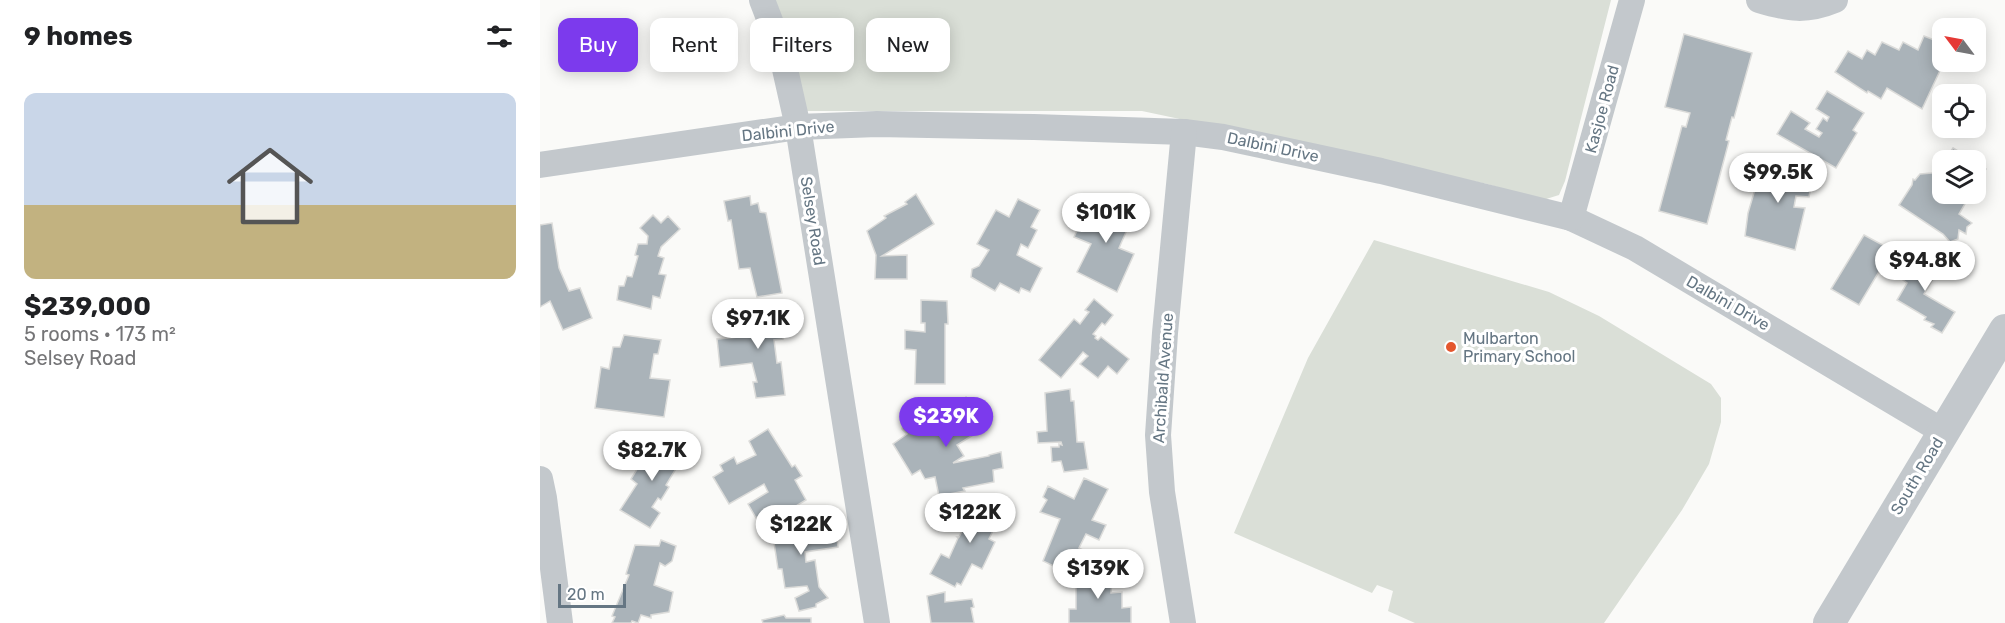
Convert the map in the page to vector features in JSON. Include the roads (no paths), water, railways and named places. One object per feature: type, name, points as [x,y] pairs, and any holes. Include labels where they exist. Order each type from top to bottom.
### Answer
[{"type":"street","name":"Selsey Road","points":[[762,0],[780,47],[798,128],[877,623]]},
{"type":"street","name":"Kasjoe Road","points":[[1571,218],[1632,0]]},
{"type":"street","points":[[1759,0],[1786,8],[1802,9],[1817,7],[1835,0]]},
{"type":"street","name":"Dalbini Drive","points":[[540,165],[798,128],[877,124],[1184,132],[1223,137],[1318,156],[1571,218],[1635,248],[1944,432]]},
{"type":"street","name":"Archibald Avenue","points":[[1183,623],[1163,501],[1158,435],[1184,132]]},
{"type":"street","name":"South Road","points":[[1830,623],[2005,330]]},
{"type":"street","points":[[540,479],[560,623]]},
{"type":"place","name":"Mulbarton Primary School","points":[[1451,347]]}]
